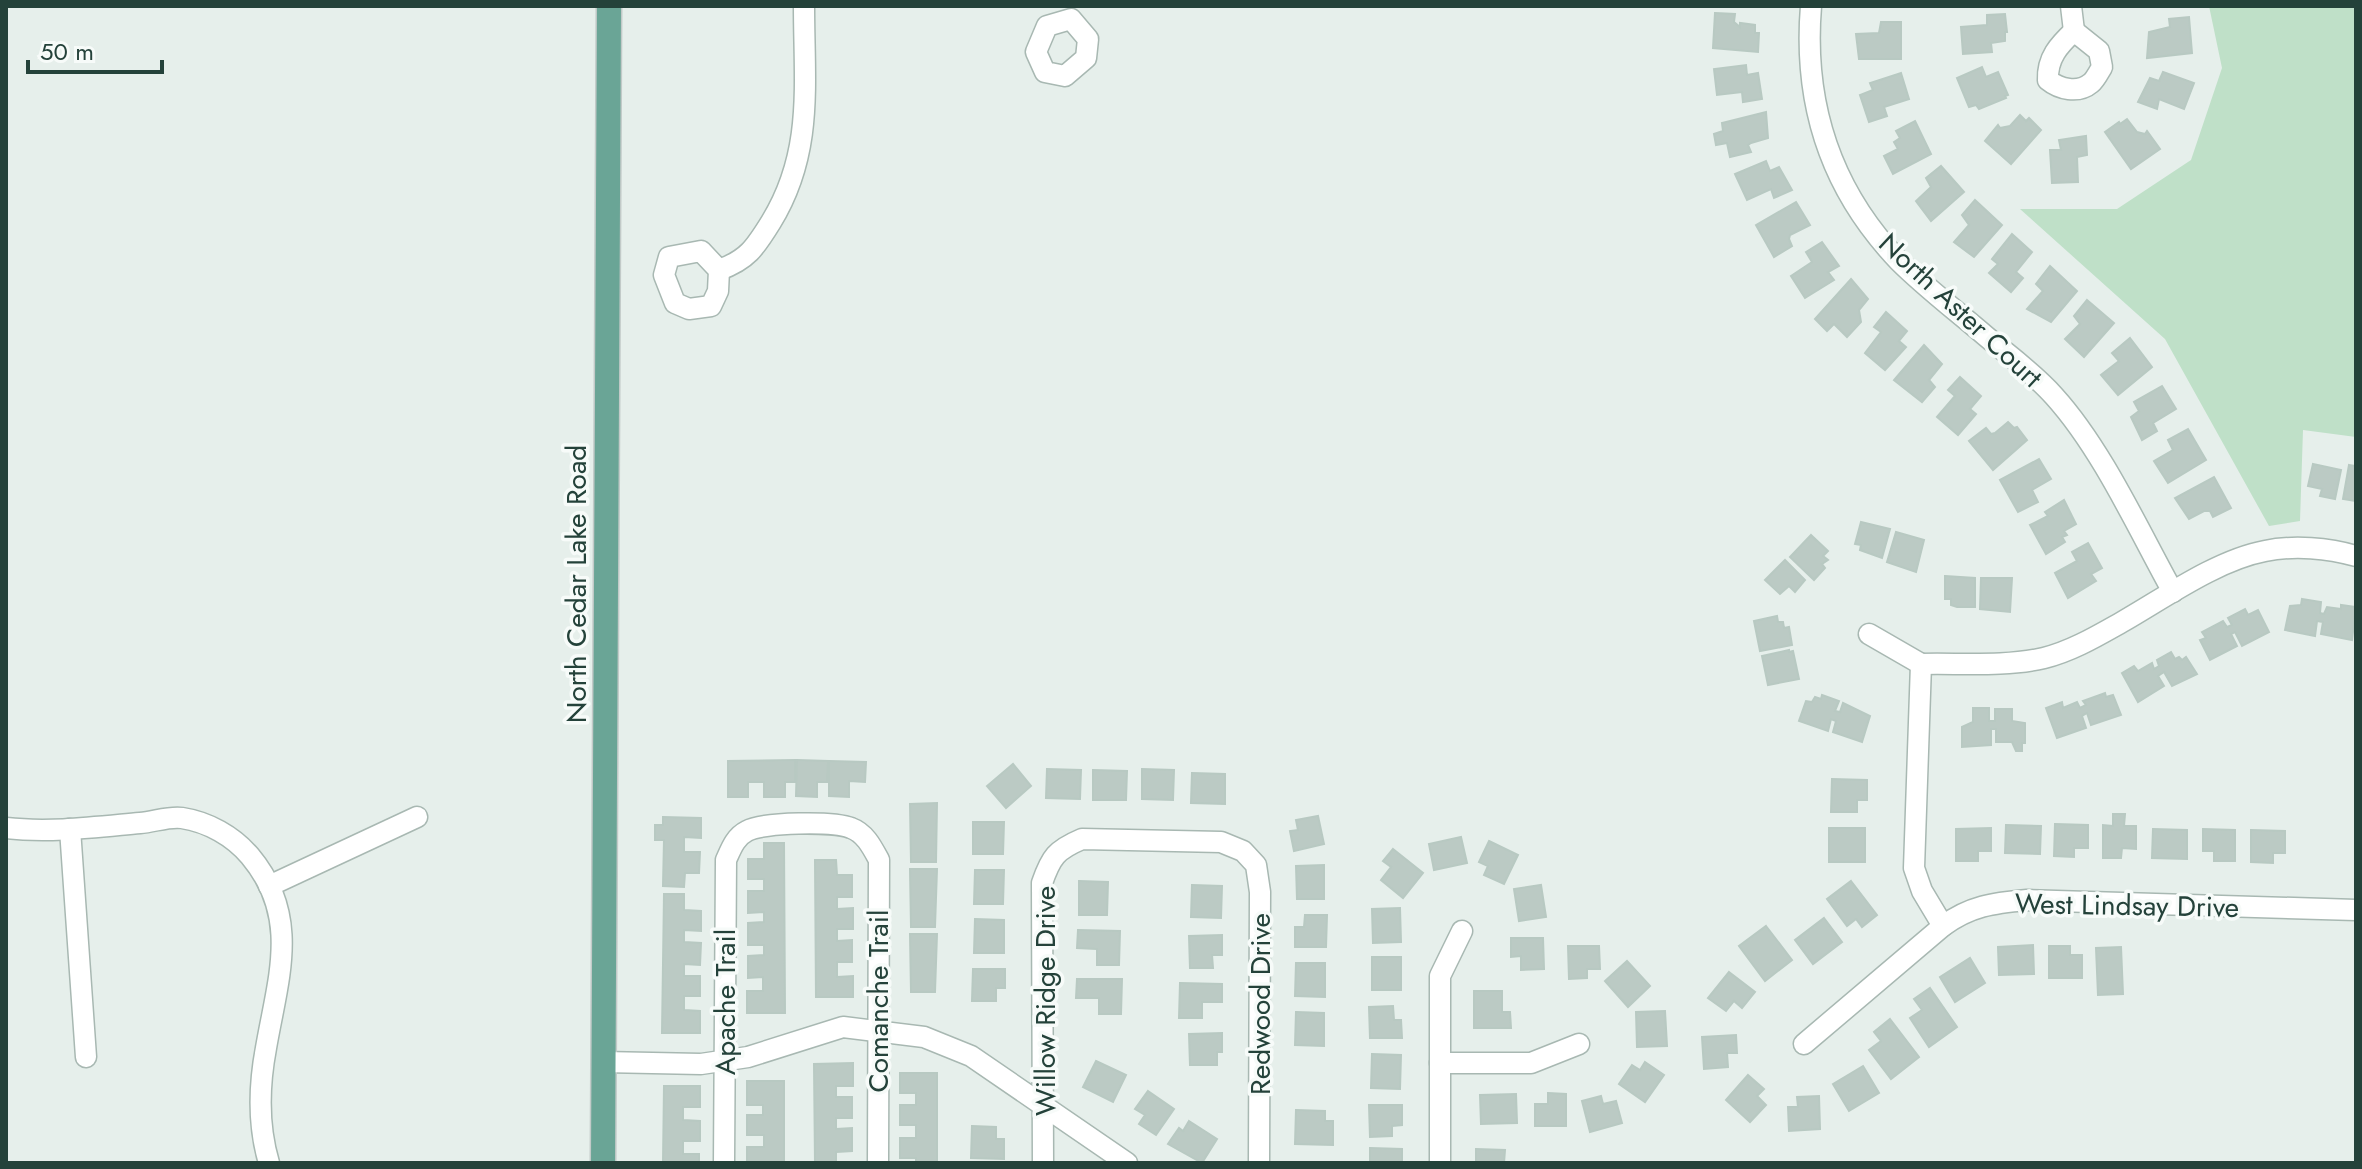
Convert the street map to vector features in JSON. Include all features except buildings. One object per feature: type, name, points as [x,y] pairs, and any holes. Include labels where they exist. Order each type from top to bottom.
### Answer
[{"type":"main road","name":"North Cedar Lake Road","points":[[603,1163],[609,6]]},
{"type":"street","points":[[719,270],[741,262],[763,235],[784,201],[797,168],[804,122],[804,6]]},
{"type":"street","points":[[1039,6],[1047,26]]},
{"type":"street","name":"North Aster Court","points":[[1811,6],[1808,43],[1811,87],[1821,129],[1835,167],[1861,215],[1899,261],[2051,393],[2073,418],[2173,592]]},
{"type":"street","points":[[2071,6],[2074,31]]},
{"type":"street","points":[[1869,634],[1921,664],[2016,662],[2045,657],[2087,641],[2221,566],[2264,551],[2323,550],[2356,556]]},
{"type":"street","points":[[1921,664],[1914,868],[1922,891],[1943,926]]},
{"type":"street","points":[[6,828],[70,829],[178,817],[206,823],[241,846],[263,872],[277,903],[283,940],[281,980],[266,1050],[260,1104],[269,1163]]},
{"type":"street","points":[[269,886],[417,817]]},
{"type":"street","name":"Apache Trail","points":[[724,1163],[726,860],[733,843],[744,831],[758,826],[831,825],[853,828],[869,841]]},
{"type":"street","points":[[70,829],[86,1057]]},
{"type":"street","name":"Willow Ridge Drive","points":[[1043,1163],[1042,883],[1050,859],[1065,846],[1082,839],[1221,842],[1243,851]]},
{"type":"street","name":"Comanche Trail","points":[[869,841],[879,860],[878,1163]]},
{"type":"street","name":"Redwood Drive","points":[[1243,851],[1256,865],[1260,892],[1259,1163]]},
{"type":"street","name":"West Lindsay Drive","points":[[1804,1044],[1943,926],[1962,912],[1995,903],[2027,900],[2356,910]]},
{"type":"street","points":[[1440,1163],[1440,976],[1462,931]]},
{"type":"street","points":[[603,1062],[701,1064],[748,1057],[843,1027],[924,1037],[971,1056],[1127,1163]]},
{"type":"street","points":[[1440,1063],[1531,1063],[1579,1044]]},
{"type":"green space","points":[[2209,6],[2356,6],[2356,437],[2303,430],[2300,521],[2269,526],[2165,339],[2020,209],[2117,209],[2191,160],[2222,68]]}]
